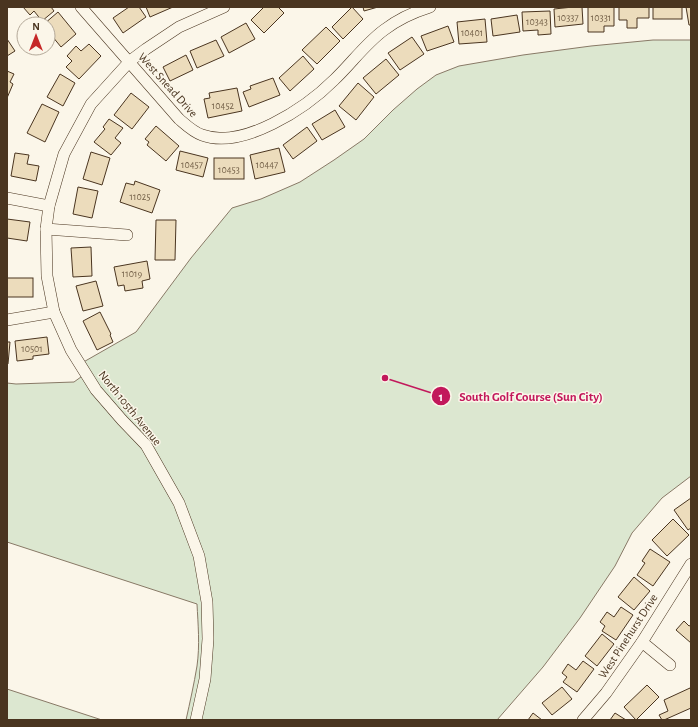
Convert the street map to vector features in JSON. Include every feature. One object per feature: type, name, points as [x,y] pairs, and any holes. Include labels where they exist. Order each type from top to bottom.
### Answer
[{"type":"street","name":"West Snead Drive","points":[[81,7],[130,61],[179,119],[189,128],[201,135],[214,138],[226,138],[252,133],[293,112],[334,80],[369,43],[384,30],[403,19],[430,7]]},
{"type":"street","name":"North 105th Avenue","points":[[196,720],[205,679],[208,638],[207,602],[199,556],[179,503],[146,445],[96,390],[71,350],[54,312],[47,276],[46,230],[49,206],[64,154],[91,104],[130,61],[160,39],[179,28],[224,7]]},
{"type":"street","points":[[7,198],[49,206]]},
{"type":"street","points":[[46,230],[127,235]]},
{"type":"street","points":[[7,320],[54,312]]},
{"type":"street","name":"West Pinehurst Drive","points":[[582,720],[606,693],[642,642],[691,564]]},
{"type":"street","points":[[642,642],[670,665]]},
{"type":"green space","points":[[653,40],[691,40],[691,476],[662,498],[632,533],[615,566],[580,618],[543,667],[497,720],[186,720],[195,680],[198,658],[197,604],[7,542],[7,383],[74,382],[85,374],[80,364],[136,332],[191,258],[232,208],[261,199],[300,182],[334,160],[364,139],[393,110],[436,75],[459,66],[523,55]]},
{"type":"green space","points":[[7,689],[102,720],[7,720]]},
{"type":"building","points":[[23,7],[51,7],[54,11],[48,16],[38,16],[34,11],[30,15]]},
{"type":"building","points":[[129,7],[139,7],[146,17],[123,33],[113,18]]},
{"type":"building","points":[[146,7],[173,7],[150,17]]},
{"type":"building","points":[[264,7],[278,7],[284,13],[264,33],[251,20]]},
{"type":"building","points":[[352,7],[363,19],[343,39],[332,27]]},
{"type":"building","points":[[363,7],[378,7],[364,11]]},
{"type":"building","points":[[582,7],[583,24],[555,27],[554,9]]},
{"type":"building","points":[[588,7],[614,7],[614,26],[604,26],[604,32],[588,32]]},
{"type":"building","points":[[619,7],[649,7],[649,18],[637,18],[637,28],[627,28],[627,20],[619,20]]},
{"type":"building","points":[[653,7],[682,7],[682,19],[653,19]]},
{"type":"building","points":[[686,7],[691,7],[691,25],[689,25]]},
{"type":"building","points":[[550,11],[551,34],[538,35],[538,30],[523,31],[522,12]]},
{"type":"building","points":[[58,12],[76,34],[61,47],[56,41],[56,16],[53,16]]},
{"type":"building","points":[[517,15],[520,32],[493,36],[491,19]]},
{"type":"building","points":[[485,19],[487,42],[459,44],[457,22]]},
{"type":"building","points":[[246,23],[255,39],[229,53],[221,37]]},
{"type":"building","points":[[448,26],[454,42],[427,51],[421,36]]},
{"type":"building","points":[[326,27],[340,41],[317,64],[302,50]]},
{"type":"building","points":[[412,37],[424,54],[400,70],[388,53]]},
{"type":"building","points":[[7,39],[15,51],[7,56]]},
{"type":"building","points":[[216,40],[224,56],[197,68],[190,51]]},
{"type":"building","points":[[89,44],[101,56],[79,79],[66,67],[72,61],[67,56],[76,46],[81,51]]},
{"type":"building","points":[[186,55],[193,70],[170,81],[163,67]]},
{"type":"building","points":[[303,56],[314,69],[290,91],[279,78]]},
{"type":"building","points":[[386,59],[399,75],[376,94],[363,78]]},
{"type":"building","points":[[7,71],[14,74],[10,82],[13,84],[7,98]]},
{"type":"building","points":[[60,74],[75,83],[63,106],[47,97]]},
{"type":"building","points":[[273,78],[280,95],[249,107],[243,92],[251,89],[250,86]]},
{"type":"building","points":[[358,83],[374,97],[356,120],[339,106]]},
{"type":"building","points":[[237,88],[242,111],[208,118],[204,99],[210,98],[209,93]]},
{"type":"building","points":[[131,93],[149,107],[132,129],[114,115]]},
{"type":"building","points":[[42,104],[59,112],[45,142],[27,133]]},
{"type":"building","points":[[335,110],[345,127],[322,140],[312,124]]},
{"type":"building","points":[[109,119],[123,128],[115,138],[121,143],[111,155],[94,142],[105,129],[103,127]]},
{"type":"building","points":[[156,126],[179,146],[166,161],[147,145],[149,142],[145,139]]},
{"type":"building","points":[[307,127],[317,141],[293,159],[283,145]]},
{"type":"building","points":[[279,148],[285,172],[255,179],[250,155]]},
{"type":"building","points":[[180,151],[208,158],[203,177],[176,170]]},
{"type":"building","points":[[91,152],[110,158],[102,185],[83,179]]},
{"type":"building","points":[[15,153],[29,155],[27,164],[39,166],[36,181],[11,176]]},
{"type":"building","points":[[214,158],[244,158],[244,179],[214,179]]},
{"type":"building","points":[[135,181],[160,190],[152,213],[120,202],[126,183],[134,185]]},
{"type":"building","points":[[78,187],[98,191],[92,218],[73,214]]},
{"type":"building","points":[[7,219],[30,222],[27,241],[7,238]]},
{"type":"building","points":[[156,220],[176,220],[175,260],[155,260]]},
{"type":"building","points":[[91,247],[92,276],[73,277],[71,248]]},
{"type":"building","points":[[147,261],[150,279],[142,281],[143,288],[125,291],[124,285],[118,286],[114,267]]},
{"type":"building","points":[[7,278],[33,278],[33,297],[7,297]]},
{"type":"building","points":[[96,281],[103,306],[83,311],[76,286]]},
{"type":"building","points":[[100,312],[111,334],[110,335],[113,342],[97,350],[83,321]]},
{"type":"building","points":[[47,337],[49,354],[33,356],[33,359],[17,361],[15,341]]},
{"type":"building","points":[[7,342],[10,342],[8,364],[7,364]]},
{"type":"building","points":[[691,498],[691,528],[688,530],[674,510]]},
{"type":"building","points":[[673,519],[689,535],[667,556],[652,540]]},
{"type":"building","points":[[650,549],[670,562],[653,586],[637,575],[645,563],[642,561]]},
{"type":"building","points":[[634,577],[650,591],[634,610],[618,597]]},
{"type":"building","points":[[621,607],[633,615],[616,640],[602,631],[605,626],[600,622],[607,612],[614,617]]},
{"type":"building","points":[[684,621],[689,626],[691,625],[691,643],[676,630]]},
{"type":"building","points":[[602,634],[614,644],[597,666],[585,656]]},
{"type":"building","points":[[583,661],[594,669],[577,692],[563,682],[567,677],[562,673],[568,664],[576,670]]},
{"type":"building","points":[[647,685],[659,697],[636,720],[624,707]]},
{"type":"building","points":[[562,687],[572,699],[552,715],[542,703]]},
{"type":"building","points":[[690,688],[691,708],[662,720],[659,715],[668,711],[664,700]]},
{"type":"building","points":[[533,713],[542,720],[528,720]]},
{"type":"building","points":[[615,713],[626,720],[610,720]]},
{"type":"place","name":"South Golf Course (Sun City)","points":[[385,378]]}]
